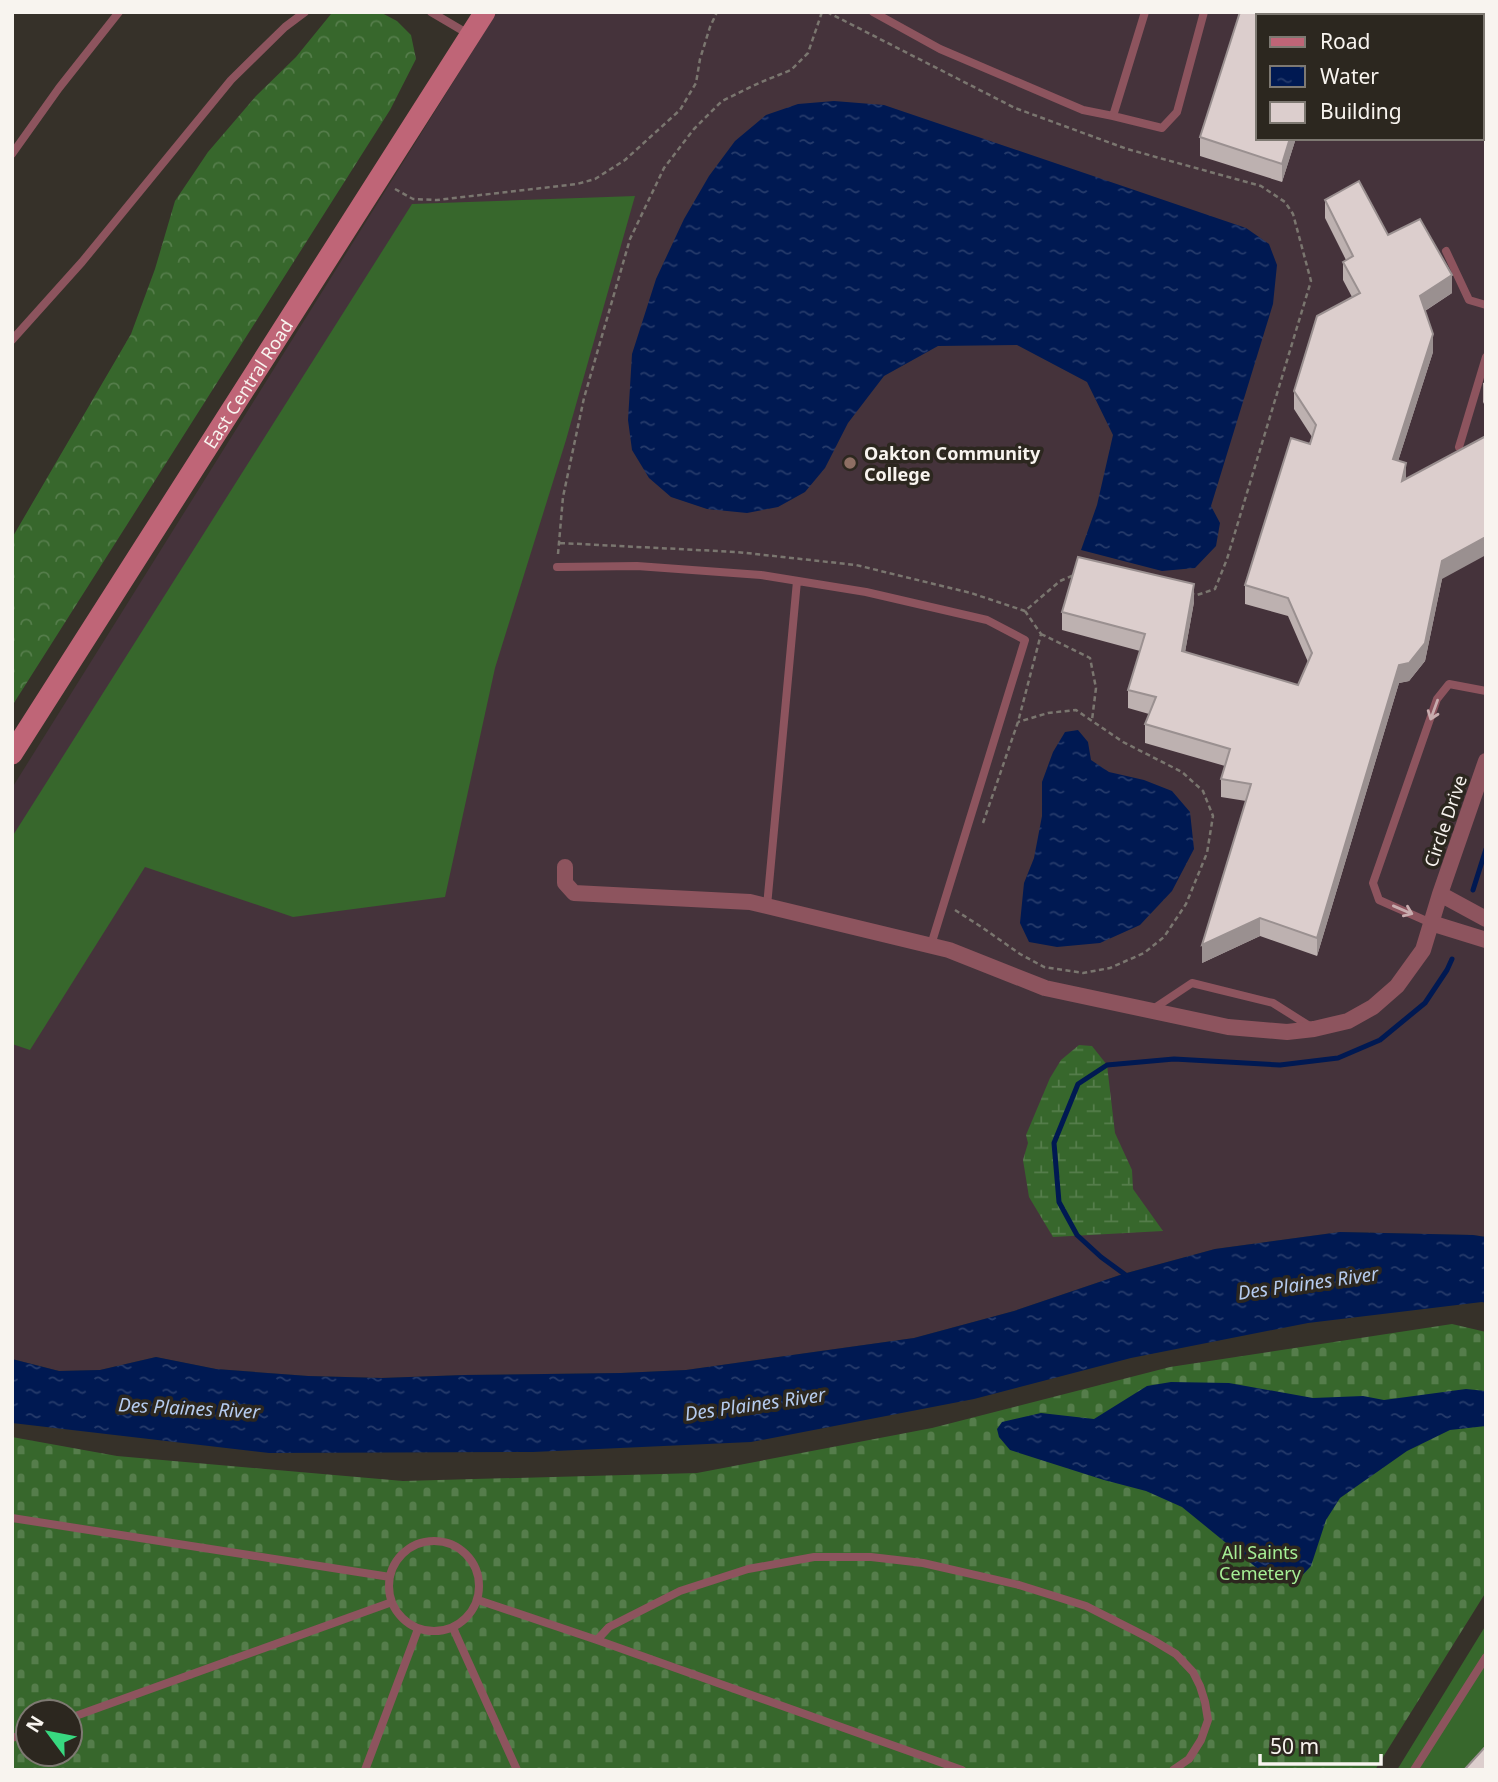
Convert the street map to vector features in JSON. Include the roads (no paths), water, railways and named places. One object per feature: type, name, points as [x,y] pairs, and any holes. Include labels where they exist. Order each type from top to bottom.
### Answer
[{"type":"main road","name":"East Central Road","points":[[12,754],[485,12]]},
{"type":"street","name":"Circle Drive","points":[[565,867],[565,883],[575,893],[750,902],[949,950],[1045,988],[1228,1027],[1287,1032],[1314,1029],[1348,1021],[1373,1007],[1397,986],[1423,950],[1486,761]]},
{"type":"street","points":[[1440,894],[1486,919]]},
{"type":"street","points":[[1431,923],[1486,940]]},
{"type":"lane","points":[[12,153],[119,12]]},
{"type":"lane","points":[[12,340],[82,262],[231,80],[285,27],[305,12]]},
{"type":"lane","points":[[431,12],[470,35]]},
{"type":"lane","points":[[873,12],[940,49],[1083,110],[1162,128],[1177,112],[1205,12]]},
{"type":"lane","points":[[1113,116],[1145,12]]},
{"type":"lane","points":[[1446,251],[1469,300],[1486,305]]},
{"type":"lane","points":[[1459,447],[1486,357]]},
{"type":"lane","points":[[557,567],[637,566],[761,575],[866,593],[987,620],[1026,640],[931,945]]},
{"type":"lane","points":[[767,906],[797,581]]},
{"type":"lane","points":[[1431,923],[1379,900],[1373,883],[1437,699],[1449,684],[1486,691]]},
{"type":"lane","points":[[1152,1010],[1192,983],[1273,1003],[1314,1029]]},
{"type":"lane","points":[[12,1518],[390,1577]]},
{"type":"lane","points":[[446,1542],[460,1548],[478,1571],[478,1600],[468,1617],[453,1628],[442,1632],[418,1629],[398,1614],[389,1590],[390,1577],[395,1563],[404,1552],[417,1544],[446,1542]]},
{"type":"lane","points":[[597,1640],[610,1627],[680,1591],[748,1569],[814,1558],[871,1557],[935,1566],[1019,1585],[1086,1606],[1176,1654],[1193,1672],[1200,1686],[1208,1720],[1201,1740],[1189,1759],[1173,1770]]},
{"type":"lane","points":[[478,1600],[962,1770]]},
{"type":"lane","points":[[84,1713],[392,1602]]},
{"type":"lane","points":[[453,1628],[517,1770]]},
{"type":"lane","points":[[365,1770],[418,1629]]},
{"type":"lane","points":[[1414,1770],[1486,1657]]},
{"type":"water","points":[[834,101],[884,105],[1246,228],[1269,244],[1277,265],[1273,304],[1211,506],[1220,523],[1216,546],[1195,568],[1162,571],[1081,550],[1097,505],[1113,435],[1087,382],[1017,345],[938,346],[884,376],[848,423],[825,468],[805,492],[778,507],[747,513],[707,509],[671,497],[649,478],[632,450],[628,420],[632,354],[656,279],[684,219],[709,176],[735,141],[766,115],[798,104]]},
{"type":"water","points":[[1078,730],[1088,742],[1091,760],[1109,772],[1144,780],[1172,791],[1190,812],[1194,849],[1172,891],[1140,925],[1100,943],[1057,947],[1029,942],[1020,923],[1024,883],[1034,858],[1042,816],[1042,782],[1053,752],[1065,732]]},
{"type":"water","name":"Des Plaines River","points":[[1340,1232],[1486,1237],[1486,1303],[1308,1323],[1131,1358],[974,1399],[751,1442],[533,1452],[269,1453],[12,1423],[12,1359],[59,1371],[100,1370],[156,1357],[216,1369],[382,1378],[686,1370],[914,1338],[1014,1311],[1123,1274],[1215,1249]]},
{"type":"water","points":[[1171,1382],[1229,1383],[1313,1398],[1363,1396],[1384,1400],[1466,1389],[1486,1391],[1486,1426],[1450,1430],[1407,1451],[1340,1498],[1326,1520],[1311,1566],[1294,1584],[1263,1573],[1182,1507],[1146,1491],[1010,1450],[999,1437],[997,1429],[1002,1422],[1041,1413],[1094,1419],[1147,1386]]},
{"type":"waterway","points":[[1473,890],[1486,849]]},
{"type":"waterway","points":[[1127,1276],[1077,1235],[1059,1202],[1054,1143],[1078,1084],[1107,1065],[1174,1059],[1280,1065],[1338,1058],[1380,1040],[1425,1003],[1452,959]]},
{"type":"place","name":"Oakton Community College","points":[[850,463]]},
{"type":"park label","name":"All Saints Cemetery","points":[[1260,1562]]}]
